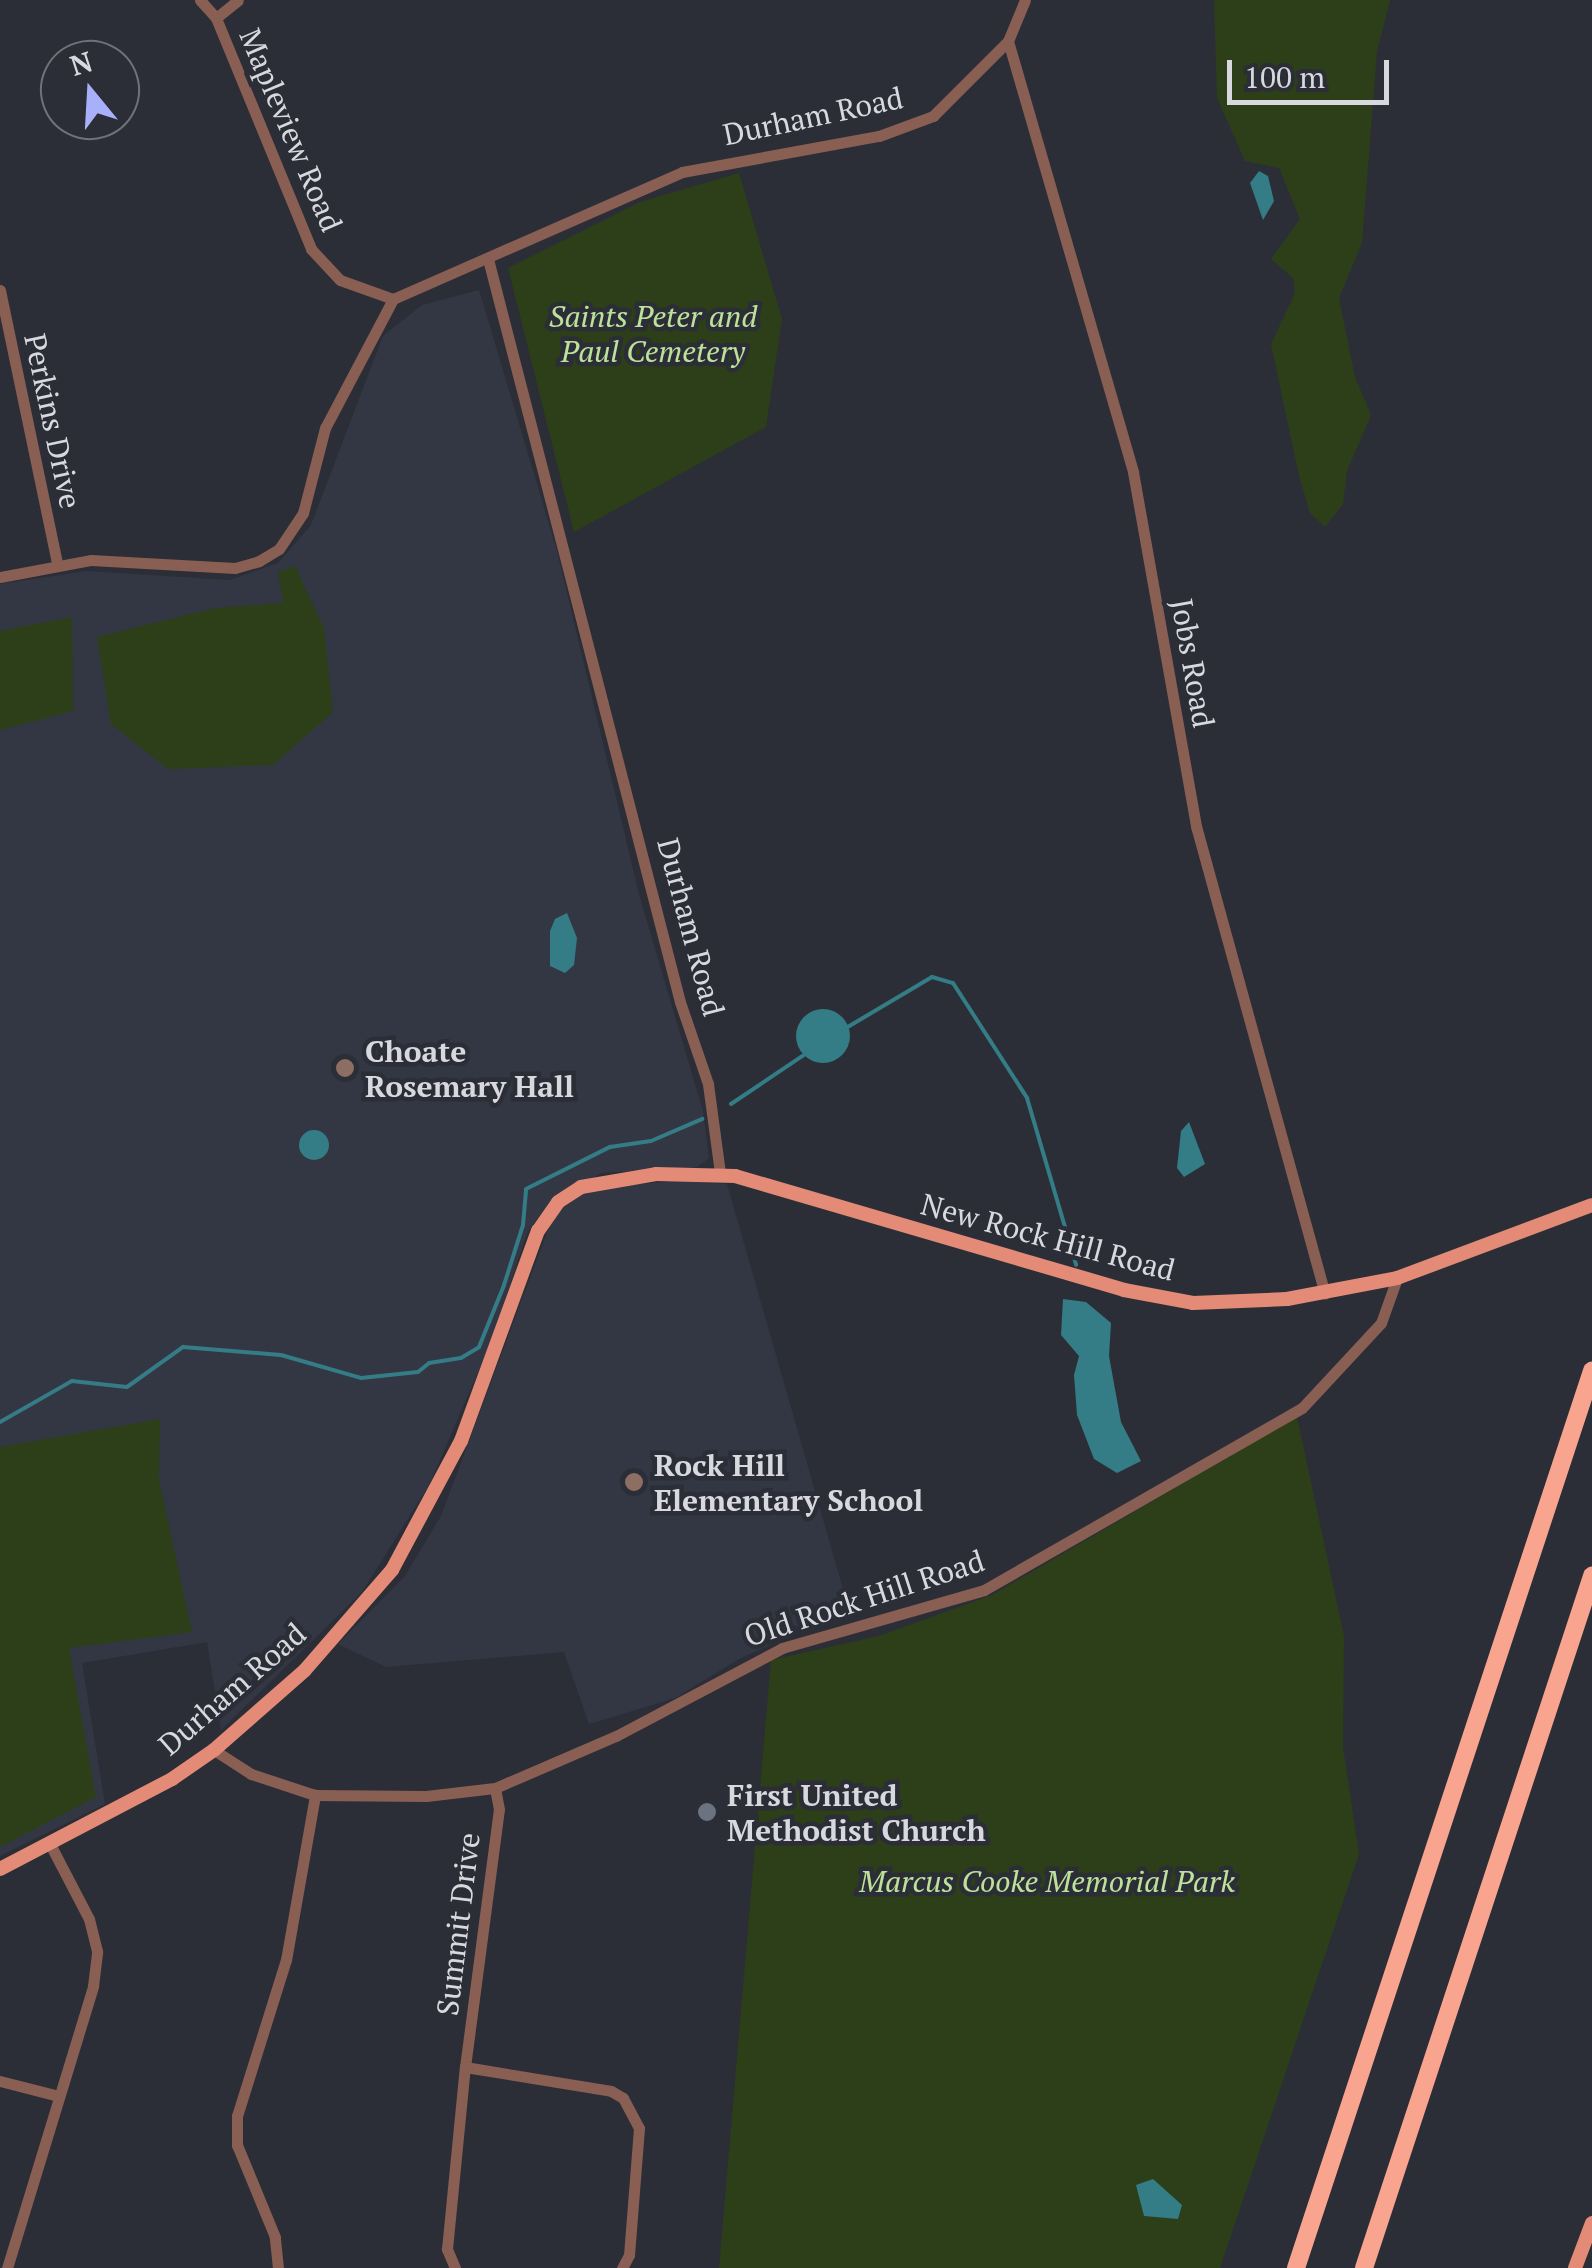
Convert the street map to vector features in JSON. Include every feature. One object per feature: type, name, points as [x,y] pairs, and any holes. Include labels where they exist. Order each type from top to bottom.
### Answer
[{"type":"highway","points":[[1296,2268],[1592,1372]]},
{"type":"highway","points":[[1364,2268],[1592,1576]]},
{"type":"main road","name":"New Rock Hill Road","points":[[720,1174],[1160,1299],[1225,1304],[1325,1294],[1398,1278],[1592,1205]]},
{"type":"main road","name":"Durham Road","points":[[0,1869],[214,1750],[305,1670],[392,1570],[461,1440],[538,1231],[558,1202],[581,1186],[613,1180],[720,1174]]},
{"type":"main road","points":[[1575,2268],[1592,2222]]},
{"type":"street","name":"Mapleview Road","points":[[200,0],[216,18],[312,248],[340,280],[393,300]]},
{"type":"street","points":[[216,18],[238,0]]},
{"type":"street","name":"Durham Road","points":[[720,1174],[708,1084],[680,1002],[488,259],[617,195],[682,172],[879,136],[933,116],[1008,41],[1025,0]]},
{"type":"street","name":"Jobs Road","points":[[1008,41],[1134,472],[1196,826],[1325,1294]]},
{"type":"street","points":[[0,577],[58,563],[235,568],[278,549],[302,512],[330,420],[393,300],[488,259]]},
{"type":"street","name":"Perkins Drive","points":[[0,290],[58,563]]},
{"type":"street","name":"Old Rock Hill Road","points":[[214,1750],[251,1774],[315,1795],[426,1796],[495,1788],[616,1736],[782,1648],[917,1613],[998,1582],[1302,1408],[1382,1323],[1398,1278]]},
{"type":"street","name":"Summit Drive","points":[[455,2268],[447,2249],[465,2067],[498,1809],[495,1788]]},
{"type":"street","points":[[278,2268],[275,2237],[242,2164],[238,2116],[286,1960],[315,1795]]},
{"type":"street","points":[[12,2267],[97,1952],[89,1918],[50,1844]]},
{"type":"street","points":[[465,2067],[611,2090],[623,2098],[639,2128],[630,2255],[622,2268]]},
{"type":"street","points":[[0,2081],[59,2096]]},
{"type":"shaded area","name":"Choate Rosemary Hall","points":[[479,290],[557,551],[640,898],[703,1111],[709,1158],[697,1167],[601,1173],[550,1202],[528,1231],[489,1347],[429,1485],[362,1592],[221,1730],[207,1642],[82,1663],[105,1804],[0,1856],[0,584],[87,571],[230,580],[278,563],[311,525],[383,336],[422,305]]},
{"type":"shaded area","name":"Rock Hill Elementary School","points":[[677,1181],[727,1184],[849,1610],[739,1659],[675,1698],[589,1724],[564,1652],[386,1667],[338,1644],[405,1576],[441,1516],[555,1211],[591,1188]]},
{"type":"green space","points":[[1214,0],[1390,0],[1377,52],[1362,243],[1339,298],[1355,377],[1371,415],[1347,471],[1343,504],[1325,527],[1310,513],[1299,476],[1271,344],[1295,293],[1293,278],[1271,259],[1300,219],[1279,168],[1245,161],[1217,98]]},
{"type":"green space","name":"Saints Peter and Paul Cemetery","points":[[739,173],[782,319],[766,427],[574,532],[508,268],[640,202]]},
{"type":"green space","points":[[295,566],[324,628],[333,712],[273,765],[168,769],[111,724],[97,637],[215,608],[283,603],[278,572]]},
{"type":"green space","points":[[72,617],[73,711],[0,730],[0,631]]},
{"type":"green space","name":"Marcus Cooke Memorial Park","points":[[1297,1417],[1344,1636],[1343,1747],[1359,1854],[1220,2268],[719,2268],[771,1660],[879,1636],[992,1595]]},
{"type":"green space","points":[[160,1419],[159,1479],[192,1632],[69,1648],[96,1797],[0,1847],[0,1447]]},
{"type":"water","points":[[1259,171],[1268,176],[1274,201],[1263,220],[1250,183]]},
{"type":"water","points":[[567,913],[577,938],[574,965],[565,973],[550,966],[550,931],[555,919]]},
{"type":"water","points":[[823,1009],[842,1017],[850,1036],[842,1055],[823,1063],[804,1055],[796,1036],[804,1017]]},
{"type":"water","points":[[1189,1122],[1205,1164],[1184,1177],[1177,1168],[1181,1131]]},
{"type":"water","points":[[314,1130],[325,1134],[329,1145],[325,1156],[314,1160],[303,1156],[299,1145],[303,1134]]},
{"type":"water","points":[[1063,1299],[1086,1302],[1111,1323],[1109,1356],[1121,1422],[1141,1461],[1117,1473],[1094,1459],[1077,1415],[1074,1375],[1079,1356],[1061,1335]]},
{"type":"water","points":[[1153,2179],[1182,2205],[1178,2219],[1144,2216],[1136,2185]]},
{"type":"waterway","points":[[846,1028],[932,977],[953,983],[1027,1098],[1076,1265]]},
{"type":"waterway","points":[[731,1104],[804,1055]]},
{"type":"waterway","points":[[0,1422],[72,1381],[127,1387],[183,1347],[281,1355],[361,1378],[418,1372],[429,1363],[461,1358],[479,1347],[504,1285],[523,1225],[526,1189],[610,1147],[651,1141],[702,1119]]},
{"type":"place","name":"Choate Rosemary Hall","points":[[345,1068]]},
{"type":"place","name":"Rock Hill Elementary School","points":[[634,1482]]},
{"type":"place","name":"First United Methodist Church","points":[[707,1812]]}]
